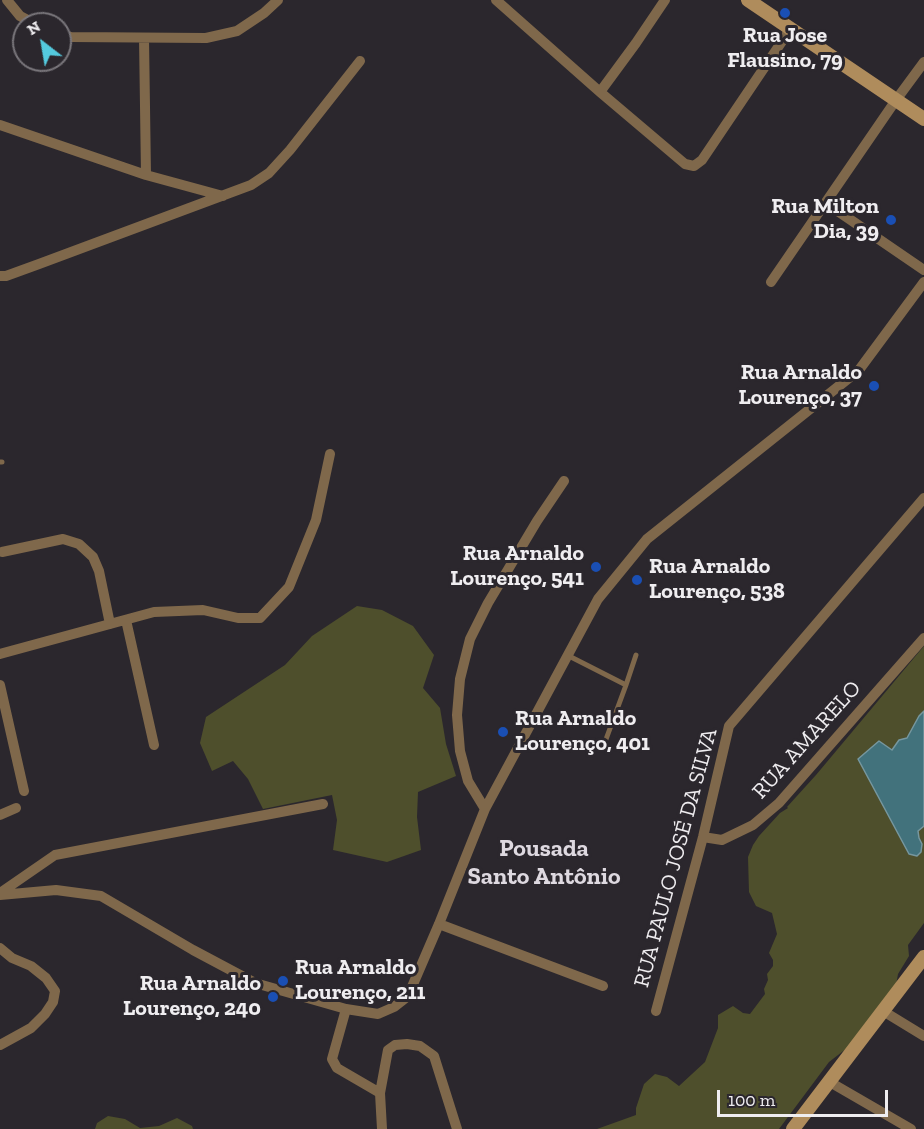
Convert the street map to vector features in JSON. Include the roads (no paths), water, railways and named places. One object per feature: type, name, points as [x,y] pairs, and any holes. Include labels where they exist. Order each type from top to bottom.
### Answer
[{"type":"street","points":[[7,0],[17,12]]},
{"type":"street","points":[[72,37],[206,38],[237,31],[264,13],[278,0]]},
{"type":"street","points":[[496,0],[685,164],[694,166],[702,160],[791,28]]},
{"type":"street","points":[[600,92],[665,0]]},
{"type":"street","points":[[748,0],[924,119]]},
{"type":"street","points":[[144,38],[146,175]]},
{"type":"street","points":[[0,276],[6,276],[251,185],[269,173],[290,150],[360,61]]},
{"type":"street","points":[[771,282],[924,62]]},
{"type":"street","points":[[0,125],[146,175],[223,196]]},
{"type":"street","points":[[826,204],[924,270]]},
{"type":"street","points":[[0,894],[56,890],[101,896],[255,983],[346,1009],[378,1014],[394,1007],[408,996],[485,809],[598,599],[647,539],[859,370],[924,282]]},
{"type":"street","points":[[0,654],[154,612],[203,610],[238,618],[260,618],[289,586],[316,520],[330,454]]},
{"type":"street","points":[[485,809],[468,781],[460,751],[457,715],[460,679],[470,639],[488,603],[564,481]]},
{"type":"street","name":"RUA PAULO JOSÉ DA SILVA","points":[[656,1011],[703,837],[729,726],[924,498]]},
{"type":"street","points":[[3,552],[63,539],[79,544],[93,557],[99,571],[110,624]]},
{"type":"street","points":[[126,620],[154,746]]},
{"type":"street","name":"RUA AMARELO","points":[[703,837],[722,840],[753,825],[779,803],[924,638]]},
{"type":"street","points":[[0,685],[24,791]]},
{"type":"street","points":[[0,894],[54,855],[323,804]]},
{"type":"street","points":[[0,815],[16,808]]},
{"type":"street","name":"RUA PAULO JOSÉ DA SILVA","points":[[439,924],[603,986]]},
{"type":"street","points":[[0,948],[12,958],[31,966],[46,978],[55,991],[54,1002],[31,1028],[0,1045]]},
{"type":"street","points":[[793,1129],[924,957]]},
{"type":"street","points":[[346,1009],[332,1059],[337,1068],[380,1093]]},
{"type":"street","points":[[883,1011],[924,1036]]},
{"type":"street","points":[[382,1129],[380,1093],[388,1050],[395,1045],[407,1044],[420,1046],[434,1056],[457,1129]]},
{"type":"street","points":[[828,1081],[911,1129]]},
{"type":"lane","points":[[567,655],[626,685]]},
{"type":"lane","points":[[605,742],[636,655]]},
{"type":"water","points":[[924,711],[924,826],[918,831],[922,844],[921,852],[917,856],[909,854],[858,759],[879,741],[892,750],[899,740],[907,738]]},
{"type":"place","name":"Rua Jose Flausino, 79","points":[[785,13]]},
{"type":"place","name":"Rua Milton Dia, 39","points":[[891,220]]},
{"type":"place","name":"Rua Arnaldo Lourenço, 37","points":[[874,386]]},
{"type":"place","name":"Rua Arnaldo Lourenço, 541","points":[[596,567]]},
{"type":"place","name":"Rua Arnaldo Lourenço, 538","points":[[637,580]]},
{"type":"place","name":"Rua Arnaldo Lourenço, 401","points":[[503,732]]},
{"type":"place","name":"Rua Arnaldo Lourenço, 211","points":[[283,981]]},
{"type":"place","name":"Rua Arnaldo Lourenço, 240","points":[[273,997]]},
{"type":"district","name":"Pousada Santo Antônio","points":[[544,863]]}]
